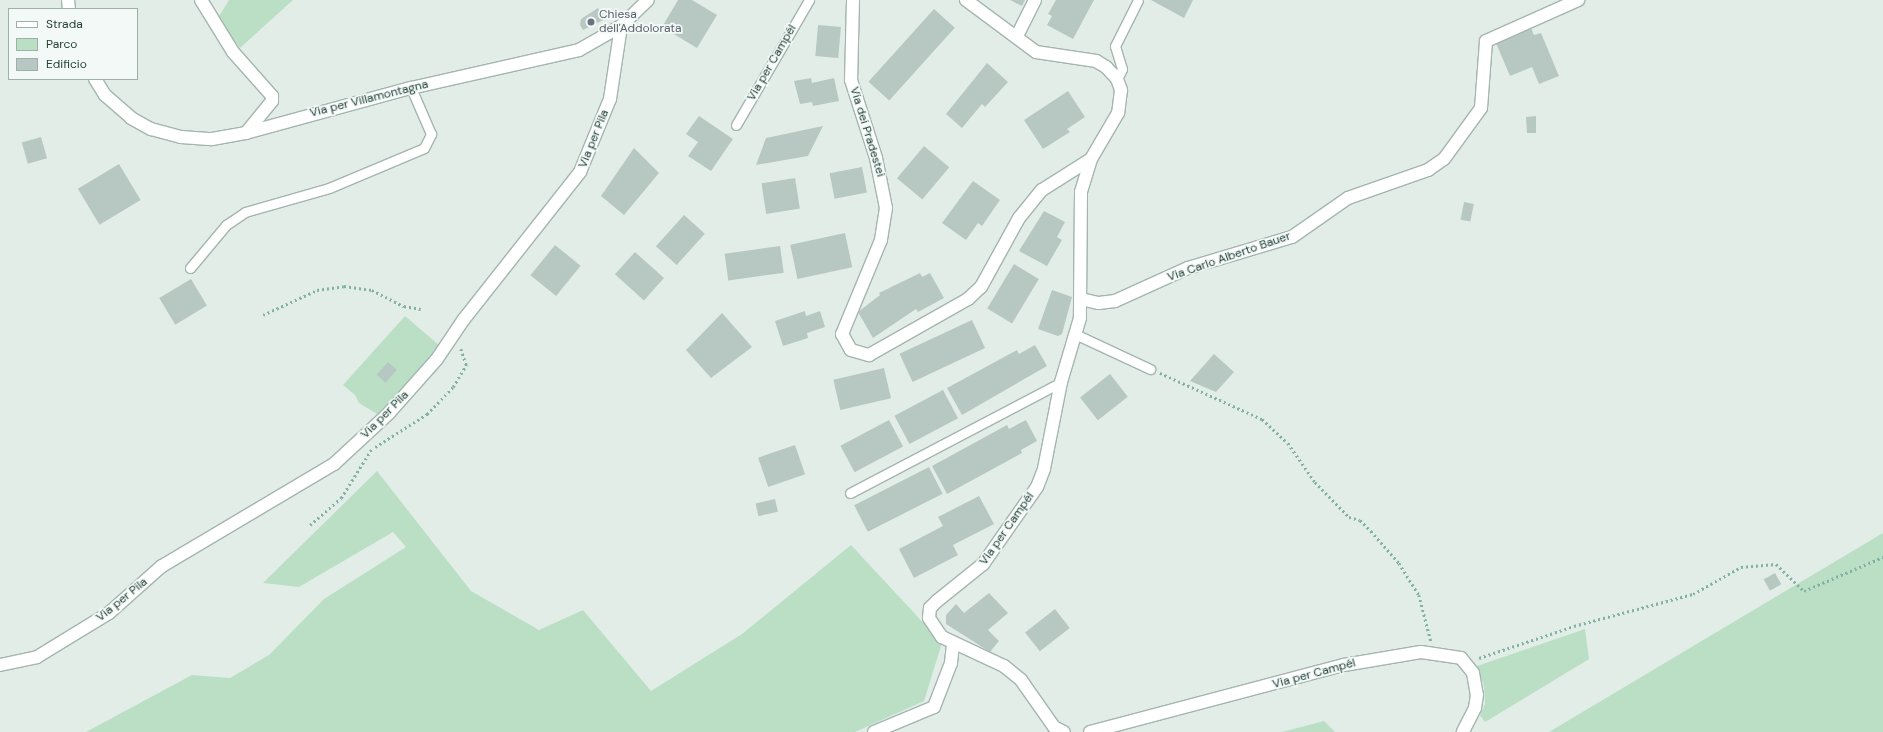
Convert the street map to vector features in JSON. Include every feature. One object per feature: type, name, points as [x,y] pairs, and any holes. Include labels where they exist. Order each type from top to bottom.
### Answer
[{"type":"street","name":"Via per Villamontagna","points":[[95,80],[105,95],[131,118],[151,129],[181,137],[212,139],[246,133],[411,88],[579,50],[621,26],[648,0]]},
{"type":"street","name":"Via dei Pradestei","points":[[851,350],[844,342],[842,334],[850,307],[881,240],[886,208],[876,158],[851,80],[853,0]]},
{"type":"street","points":[[1017,36],[1035,0]]},
{"type":"street","name":"Via Carlo Alberto Bauer","points":[[1081,299],[1099,303],[1115,301],[1188,268],[1292,236],[1348,198],[1428,170],[1444,159],[1481,108],[1486,41],[1578,0]]},
{"type":"street","points":[[204,1],[233,52],[272,96],[272,102],[246,133]]},
{"type":"street","points":[[972,1],[1036,52],[1096,61],[1117,79]]},
{"type":"street","name":"Via per Pila","points":[[0,665],[37,657],[109,614],[162,566],[334,464],[389,414],[437,359],[452,336],[580,172],[610,99],[621,26]]},
{"type":"street","name":"Via per Campél","points":[[1064,732],[1054,727],[1021,680],[1004,666],[942,637],[929,618],[930,608],[976,572],[1037,487],[1048,453],[1061,382],[1075,334],[1081,299],[1078,205],[1091,159],[1118,113],[1122,100],[1117,79]]},
{"type":"street","name":"Via per Campél","points":[[851,350],[869,355],[968,300],[981,287],[1019,218],[1042,190],[1091,159]]},
{"type":"street","points":[[874,732],[934,707],[951,663],[953,643]]},
{"type":"street","name":"Via per Campél","points":[[1090,732],[1344,665],[1398,654],[1434,652],[1456,656],[1466,663]]},
{"type":"street","points":[[1463,732],[1475,708],[1477,695],[1476,682],[1466,663]]},
{"type":"lane","name":"Via per Campél","points":[[736,125],[809,0]]},
{"type":"lane","name":"Via per Campél","points":[[1117,79],[1122,69],[1115,46],[1138,0]]},
{"type":"lane","points":[[190,268],[226,225],[245,212],[329,188],[424,148],[431,134],[411,88]]},
{"type":"lane","points":[[1075,334],[1150,369]]},
{"type":"lane","points":[[850,493],[1061,382]]},
{"type":"path","points":[[263,315],[317,290],[344,286],[372,290],[404,306],[421,309]]},
{"type":"path","points":[[310,525],[341,498],[371,449],[427,414],[452,387],[466,365],[464,354],[452,336]]},
{"type":"path","points":[[1150,369],[1262,419],[1288,443],[1315,482],[1349,517],[1360,520],[1372,531],[1399,563],[1419,595],[1434,652]]},
{"type":"path","points":[[1466,663],[1574,626],[1693,594],[1741,567],[1776,564],[1804,592],[1883,557]]},
{"type":"green space","points":[[229,0],[293,0],[240,48],[218,18]]},
{"type":"green space","points":[[405,316],[440,346],[379,415],[359,403],[355,395],[343,385]]},
{"type":"green space","points":[[377,471],[471,591],[539,630],[583,610],[651,691],[742,634],[851,545],[942,643],[924,701],[855,732],[86,732],[192,675],[230,678],[269,655],[324,599],[406,547],[393,532],[299,587],[263,583]]},
{"type":"green space","points":[[1883,533],[1883,732],[1549,732]]},
{"type":"green space","points":[[1585,629],[1589,659],[1485,722],[1480,715],[1485,704],[1484,686],[1477,666]]},
{"type":"green space","points":[[1324,721],[1335,732],[1282,732]]},
{"type":"building","points":[[678,0],[692,0],[717,15],[697,48],[662,27]]},
{"type":"building","points":[[1010,0],[1025,0],[1022,6]]},
{"type":"building","points":[[1056,0],[1094,0],[1073,39],[1047,25],[1052,16],[1048,14]]},
{"type":"building","points":[[1151,0],[1193,0],[1184,18]]},
{"type":"building","name":"Chiesa dell'Addolorata","points":[[598,8],[605,19],[583,30],[580,25],[581,19]]},
{"type":"building","points":[[934,9],[955,28],[889,101],[868,82]]},
{"type":"building","points":[[818,25],[841,27],[838,58],[815,56]]},
{"type":"building","points":[[1531,28],[1534,35],[1541,33],[1559,76],[1539,84],[1532,67],[1510,76],[1496,43]]},
{"type":"building","points":[[987,63],[1008,82],[985,107],[982,104],[962,128],[946,114]]},
{"type":"building","points":[[811,78],[812,83],[834,78],[839,101],[813,106],[812,102],[800,104],[794,81]]},
{"type":"building","points":[[1068,91],[1085,117],[1067,129],[1070,132],[1043,149],[1024,120]]},
{"type":"building","points":[[699,116],[733,139],[711,171],[688,156],[698,142],[686,134]]},
{"type":"building","points":[[1536,116],[1536,133],[1527,133],[1526,117]]},
{"type":"building","points":[[823,126],[808,156],[756,165],[766,138]]},
{"type":"building","points":[[41,137],[47,158],[28,164],[22,143]]},
{"type":"building","points":[[924,146],[949,167],[922,199],[897,178]]},
{"type":"building","points":[[634,148],[659,173],[624,215],[601,196]]},
{"type":"building","points":[[119,164],[141,200],[99,225],[78,189]]},
{"type":"building","points":[[862,167],[867,193],[835,199],[830,173]]},
{"type":"building","points":[[795,178],[800,209],[766,214],[761,183]]},
{"type":"building","points":[[973,181],[1000,200],[982,226],[978,223],[966,240],[942,223]]},
{"type":"building","points":[[1464,202],[1474,204],[1470,222],[1461,220]]},
{"type":"building","points":[[1044,211],[1065,222],[1057,237],[1062,240],[1047,266],[1019,251]]},
{"type":"building","points":[[684,215],[705,234],[677,265],[656,246]]},
{"type":"building","points":[[845,233],[852,267],[798,279],[790,245]]},
{"type":"building","points":[[555,245],[581,266],[556,296],[530,275]]},
{"type":"building","points":[[780,246],[784,273],[728,281],[725,254]]},
{"type":"building","points":[[635,252],[664,278],[644,300],[615,274]]},
{"type":"building","points":[[1014,264],[1039,279],[1012,324],[987,309]]},
{"type":"building","points":[[920,273],[922,277],[930,273],[944,298],[918,312],[916,309],[873,338],[858,312],[880,295],[879,293]]},
{"type":"building","points":[[191,279],[207,306],[175,325],[159,298]]},
{"type":"building","points":[[1052,290],[1072,297],[1062,334],[1058,336],[1038,329]]},
{"type":"building","points":[[805,311],[806,316],[820,311],[825,327],[807,333],[808,338],[783,346],[775,321]]},
{"type":"building","points":[[722,313],[752,347],[711,378],[686,350]]},
{"type":"building","points":[[972,320],[985,348],[913,382],[899,354]]},
{"type":"building","points":[[1035,345],[1047,366],[962,415],[947,388],[1017,350],[1019,354]]},
{"type":"building","points":[[1214,354],[1234,372],[1216,392],[1190,381]]},
{"type":"building","points":[[388,362],[397,370],[386,383],[377,375]]},
{"type":"building","points":[[884,368],[891,398],[840,410],[833,380]]},
{"type":"building","points":[[1110,374],[1128,397],[1098,420],[1080,397]]},
{"type":"building","points":[[943,390],[958,418],[909,444],[894,416]]},
{"type":"building","points":[[889,420],[903,446],[855,472],[840,446]]},
{"type":"building","points":[[1026,420],[1037,441],[1021,450],[1022,453],[947,494],[932,466],[1007,425],[1009,429]]},
{"type":"building","points":[[795,445],[805,474],[768,487],[758,458]]},
{"type":"building","points":[[929,467],[943,494],[868,532],[854,505]]},
{"type":"building","points":[[979,496],[994,524],[953,545],[958,555],[914,578],[899,549],[943,526],[938,517]]},
{"type":"building","points":[[775,499],[778,512],[758,516],[756,503]]},
{"type":"building","points":[[1775,573],[1781,584],[1770,591],[1764,579]]},
{"type":"building","points":[[989,593],[1008,613],[988,630],[999,641],[990,652],[946,624],[946,615],[956,604],[964,613]]},
{"type":"building","points":[[1055,609],[1070,628],[1040,651],[1025,632]]},
{"type":"place","name":"Chiesa dell'Addolorata","points":[[591,22]]}]
